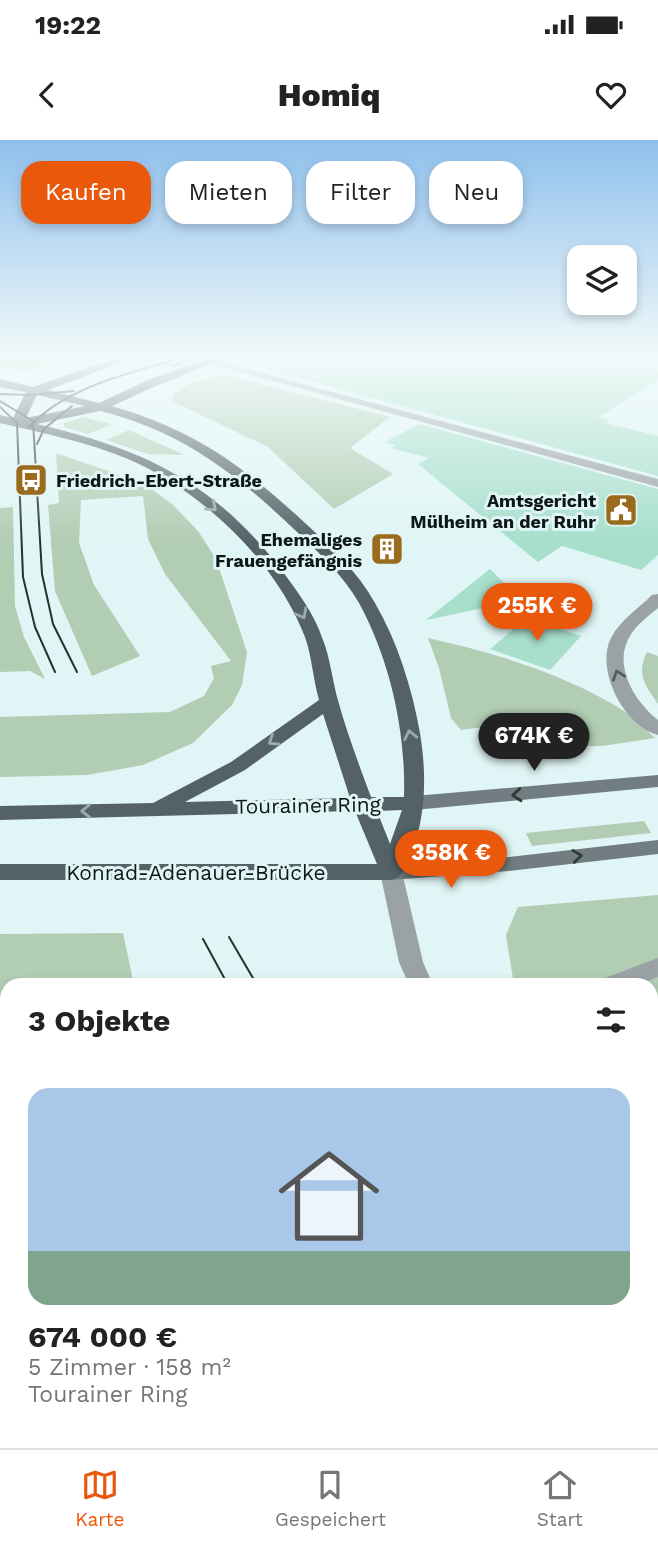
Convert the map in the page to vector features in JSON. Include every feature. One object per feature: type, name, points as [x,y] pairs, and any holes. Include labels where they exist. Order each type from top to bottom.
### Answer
[{"type":"main road","points":[[0,419],[88,441],[150,464],[182,482],[208,503],[265,557],[292,595],[313,633],[329,701],[361,803],[391,872]]},
{"type":"main road","points":[[17,423],[19,419]]},
{"type":"main road","points":[[17,423],[38,419]]},
{"type":"main road","points":[[141,419],[197,444],[245,476],[324,549],[354,582],[376,619],[394,663],[414,754],[414,803],[391,872]]},
{"type":"main road","points":[[154,809],[238,766],[329,701]]},
{"type":"main road","name":"Tourainer Ring","points":[[0,813],[414,803],[658,781]]},
{"type":"main road","points":[[391,872],[509,864],[658,847]]},
{"type":"main road","name":"Konrad-Adenauer-Brücke","points":[[0,872],[391,872]]},
{"type":"street","points":[[429,419],[658,483]]},
{"type":"street","points":[[658,599],[620,635],[615,648],[615,664],[622,687],[637,709],[658,729]]},
{"type":"street","points":[[391,872],[411,962],[418,978]]},
{"type":"street","points":[[631,978],[658,967]]},
{"type":"green space","points":[[77,419],[91,419],[112,424],[88,434],[64,427],[64,423]]},
{"type":"green space","points":[[210,419],[387,419],[350,448],[393,474],[334,509],[268,447]]},
{"type":"green space","points":[[129,430],[184,455],[148,454],[106,440]]},
{"type":"green space","points":[[56,453],[143,483],[172,504],[198,531],[216,559],[247,652],[242,685],[232,705],[193,743],[143,765],[87,775],[0,777],[0,717],[170,712],[204,696],[214,678],[211,666],[231,661],[165,574],[148,539],[143,496],[81,500],[79,543],[94,585],[140,656],[92,676],[55,591],[48,505],[59,503]]},
{"type":"green space","points":[[13,507],[15,606],[24,637],[45,679],[30,671],[0,672],[0,508]]},
{"type":"green space","points":[[428,638],[505,658],[581,687],[627,713],[655,738],[602,746],[532,747],[515,735],[499,729],[482,727],[461,730],[451,718],[439,668]]},
{"type":"green space","points":[[647,652],[658,656],[658,704],[642,673]]},
{"type":"green space","points":[[644,821],[651,833],[532,846],[526,833]]},
{"type":"green space","points":[[658,895],[658,978],[513,978],[506,935],[518,907]]},
{"type":"green space","points":[[123,933],[133,978],[0,978],[0,934]]},
{"type":"building","points":[[450,419],[610,420],[606,423],[658,436],[658,476]]},
{"type":"building","points":[[419,424],[658,489],[658,555],[641,570],[562,546],[538,562],[418,464],[429,458],[391,448],[396,445],[385,442]]},
{"type":"building","points":[[490,569],[522,600],[426,620]]},
{"type":"building","points":[[534,612],[548,625],[581,636],[550,670],[490,649]]},
{"type":"tram line","points":[[13,419],[17,423],[23,577],[35,627],[55,672]]},
{"type":"tram line","points":[[30,419],[33,423]]},
{"type":"tram line","points":[[33,423],[38,419]]},
{"type":"tram line","points":[[37,444],[44,429],[56,419]]},
{"type":"tram line","points":[[29,427],[33,423]]},
{"type":"tram line","points":[[33,423],[42,574],[53,624],[77,672]]},
{"type":"tram line","points":[[229,937],[253,978]]},
{"type":"tram line","points":[[203,939],[224,978]]},
{"type":"place","name":"Friedrich-Ebert-Straße","points":[[31,480]]},
{"type":"place","name":"Amtsgericht Mülheim an der Ruhr","points":[[621,510]]},
{"type":"place","name":"Ehemaliges Frauengefängnis","points":[[387,549]]}]
